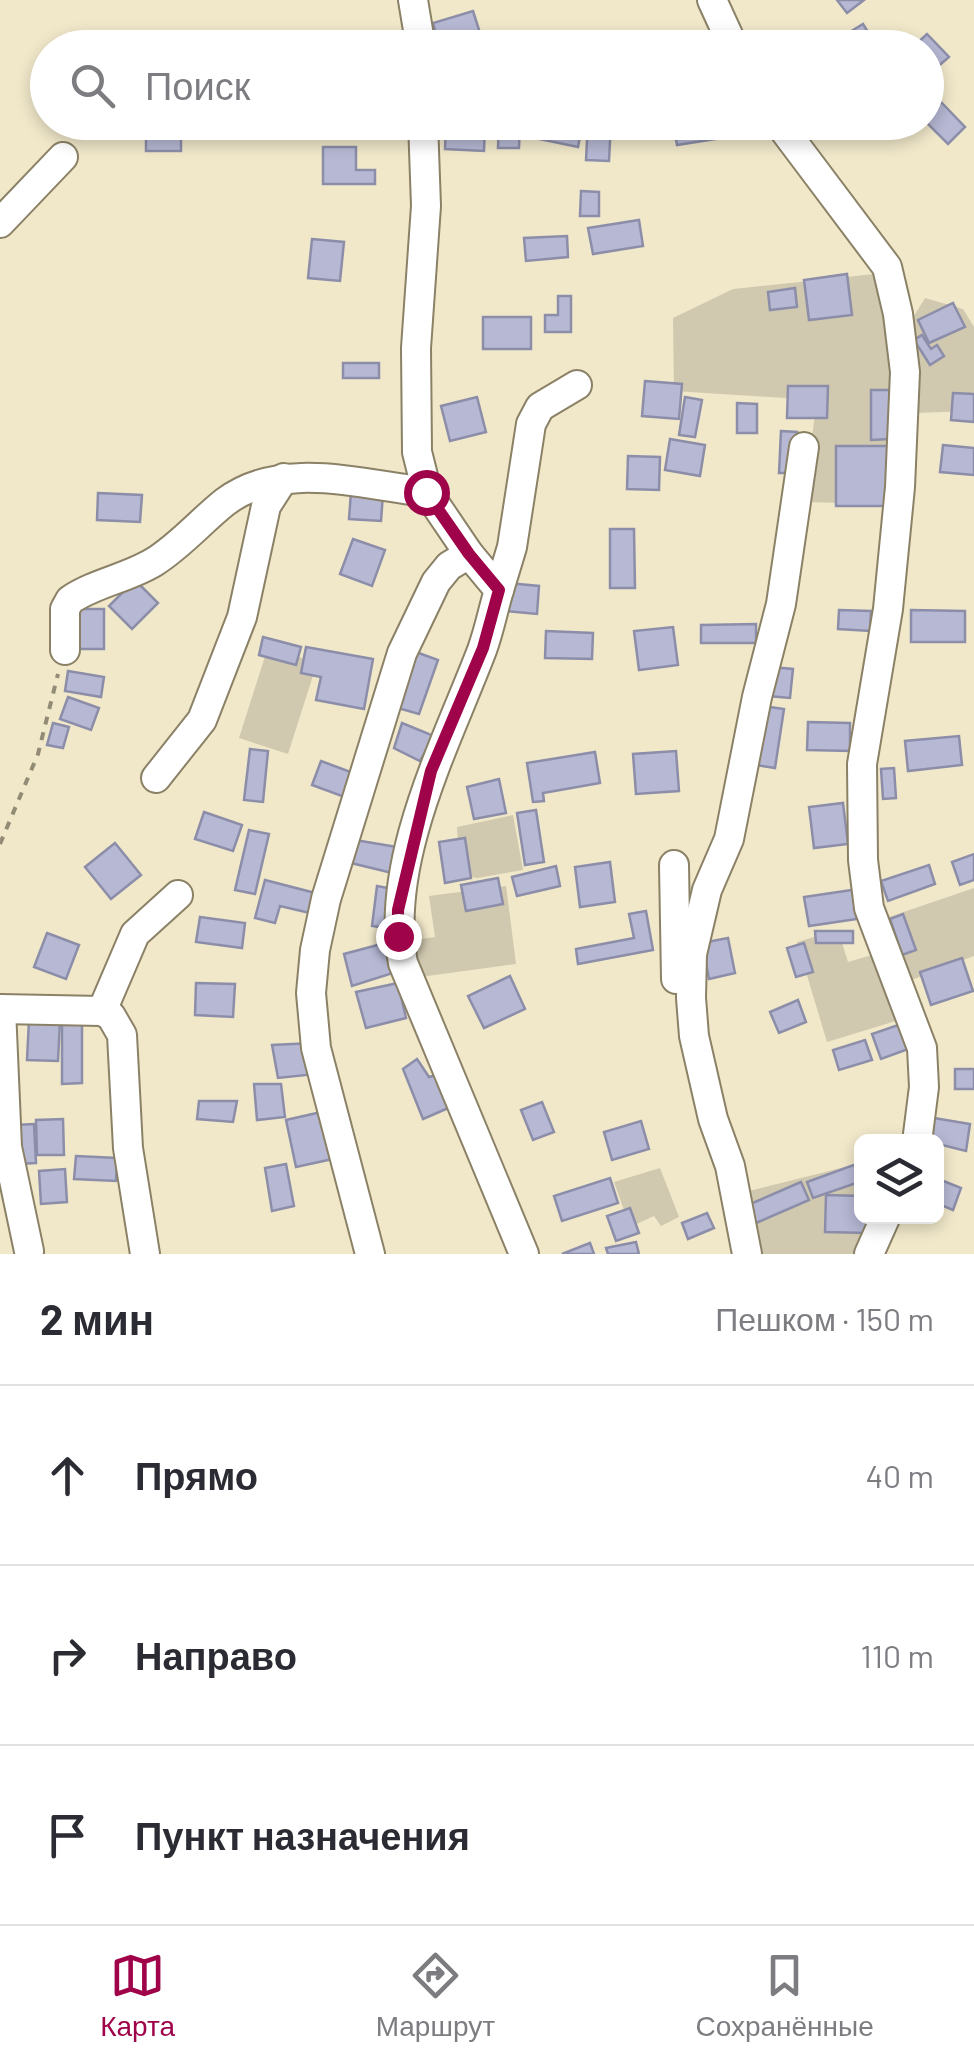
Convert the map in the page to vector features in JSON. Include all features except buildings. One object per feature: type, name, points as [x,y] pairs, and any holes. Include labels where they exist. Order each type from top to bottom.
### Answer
[{"type":"street","points":[[413,0],[419,30]]},
{"type":"street","points":[[712,0],[726,30]]},
{"type":"street","points":[[424,140],[426,206],[417,452],[426,492],[499,590]]},
{"type":"street","points":[[791,140],[886,267],[898,314],[905,372],[900,486],[888,609],[862,764],[863,860],[869,908],[922,1048],[924,1087],[918,1134]]},
{"type":"street","points":[[0,224],[63,157]]},
{"type":"street","points":[[524,1254],[402,962],[398,910],[431,771],[483,648],[512,547],[531,424],[540,408],[577,385]]},
{"type":"street","points":[[747,1254],[730,1166],[702,1073],[690,998],[692,954],[707,890],[729,840],[757,697],[781,604],[804,447]]},
{"type":"street","points":[[65,650],[65,609],[70,600],[156,561],[228,500],[263,483],[284,478],[318,478],[426,492]]},
{"type":"street","points":[[156,778],[202,720],[242,617],[266,506],[284,478]]},
{"type":"street","points":[[370,1254],[316,1048],[310,993],[315,950],[326,899],[402,653],[436,582],[448,566],[469,554]]},
{"type":"street","points":[[674,866],[676,1004],[685,1041],[702,1073]]},
{"type":"street","points":[[102,1011],[136,934],[178,894]]},
{"type":"street","points":[[29,1251],[7,1148],[0,1009],[102,1011],[112,1016],[122,1035],[128,1148],[145,1254]]},
{"type":"street","points":[[869,1254],[882,1224]]},
{"type":"path","points":[[0,844],[38,754],[65,650]]},
{"type":"shaded area","points":[[884,273],[893,318],[887,504],[803,502],[817,400],[674,391],[673,318],[733,289]]},
{"type":"shaded area","points":[[925,298],[963,309],[974,327],[974,411],[914,413],[911,321]]},
{"type":"shaded area","points":[[268,647],[317,663],[288,754],[239,738]]},
{"type":"shaded area","points":[[513,815],[523,870],[477,878],[460,874],[457,827]]},
{"type":"shaded area","points":[[506,886],[516,964],[420,977],[416,940],[435,937],[429,896]]},
{"type":"shaded area","points":[[974,888],[974,956],[909,981],[886,918]]},
{"type":"shaded area","points":[[838,930],[848,962],[879,953],[899,1020],[827,1042],[797,942]]},
{"type":"shaded area","points":[[854,1165],[854,1224],[869,1224],[854,1254],[756,1254],[749,1191]]},
{"type":"shaded area","points":[[660,1168],[679,1217],[661,1226],[654,1216],[630,1227],[614,1182]]},
{"type":"route","points":[[398,936],[398,910],[431,771],[483,648],[499,590],[426,492]]}]
